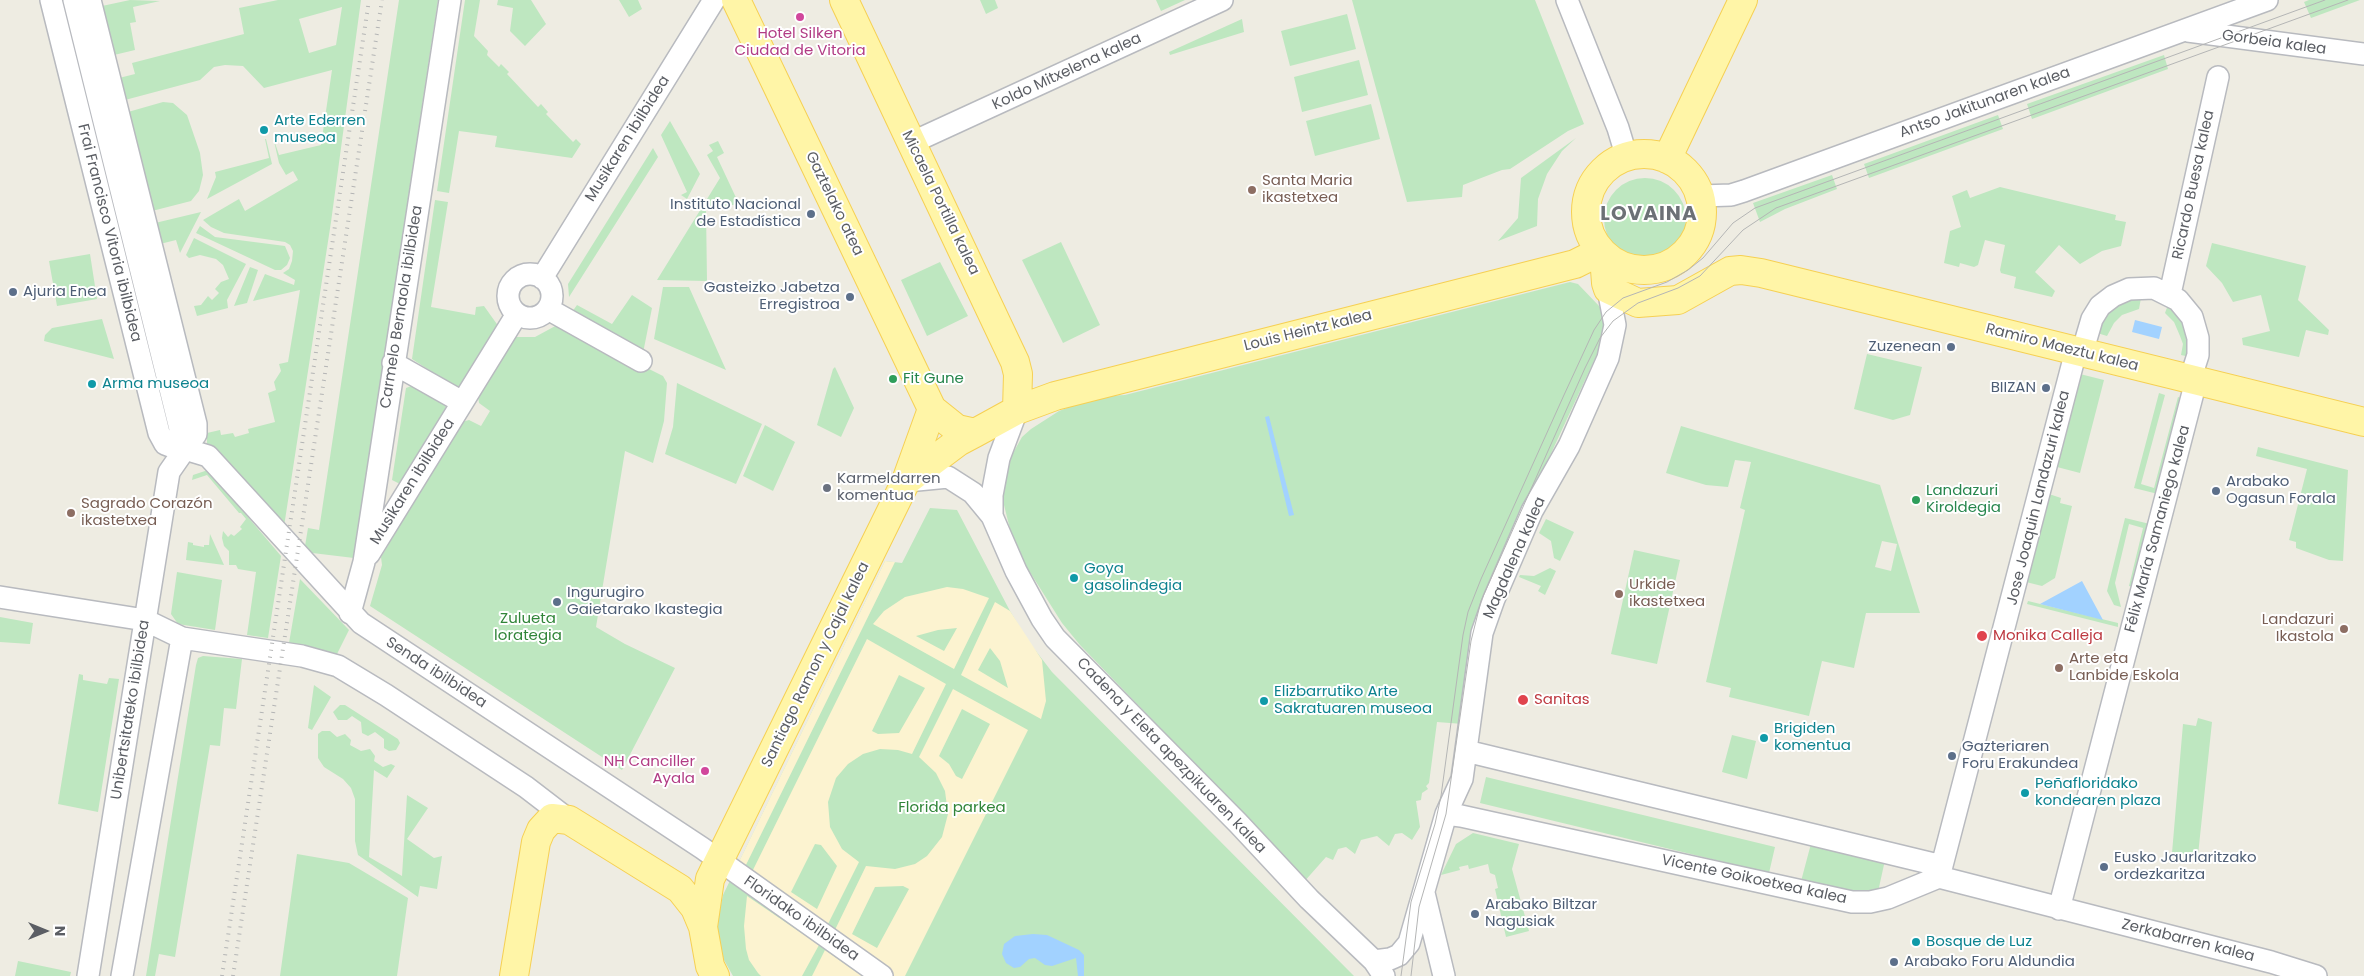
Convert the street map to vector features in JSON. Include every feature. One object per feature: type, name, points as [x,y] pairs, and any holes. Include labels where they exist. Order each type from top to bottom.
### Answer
[{"type":"main road","name":"Gaztelako atea","points":[[736,0],[932,408],[957,429],[974,433]]},
{"type":"main road","name":"Micaela Portilla kalea","points":[[844,0],[1015,362],[1019,382],[1017,410]]},
{"type":"main road","points":[[1667,159],[1743,0]]},
{"type":"main road","points":[[1654,155],[1667,159],[1688,174],[1701,196],[1703,216],[1696,238],[1676,259],[1662,267],[1649,270],[1637,270],[1601,254],[1587,227],[1586,211],[1589,194],[1597,179],[1608,167],[1627,158],[1654,155]]},
{"type":"main road","name":"Louis Heintz kalea","points":[[1017,410],[1056,396],[1575,264],[1601,254]]},
{"type":"main road","name":"Magdalena kalea","points":[[1601,254],[1608,289]]},
{"type":"main road","name":"Ramiro Maeztu kalea","points":[[1608,289],[1638,303],[1662,302],[1678,300],[1730,272],[1741,270],[1761,273],[2364,422]]},
{"type":"main road","points":[[906,481],[932,408]]},
{"type":"main road","name":"Santiago Ramon y Cajal kalea","points":[[715,976],[710,966],[703,927],[715,871],[906,481],[958,442],[1017,410]]},
{"type":"main road","points":[[514,976],[536,842],[541,830],[552,818],[569,820],[680,889],[695,908],[703,927]]},
{"type":"main road","points":[[680,889],[700,887],[715,871]]},
{"type":"street","name":"Frai Francisco Vitoria ibilbidea","points":[[51,0],[158,433],[165,444],[178,449],[186,449],[74,0]]},
{"type":"street","points":[[90,0],[196,424],[196,434],[186,449]]},
{"type":"street","name":"Carmelo Bernaola ibilbidea","points":[[350,613],[364,562],[450,0]]},
{"type":"street","name":"Musikaren ibilbidea","points":[[542,278],[714,0]]},
{"type":"street","name":"Koldo Mitxelena kalea","points":[[911,143],[1222,0]]},
{"type":"street","points":[[1567,0],[1618,128],[1627,158]]},
{"type":"street","name":"Antso Jakitunaren kalea","points":[[1701,196],[1731,195],[1744,191],[2267,0]]},
{"type":"street","name":"Gorbeia kalea","points":[[2184,31],[2364,54]]},
{"type":"street","name":"Ricardo Buesa kalea","points":[[2170,294],[2218,77]]},
{"type":"street","points":[[534,274],[542,278],[549,285],[552,295],[548,309],[536,318],[526,318],[517,314],[508,300],[512,284],[526,275],[534,274]]},
{"type":"street","name":"Jose Joaquin Landazuri kalea","points":[[1941,871],[2079,352],[2092,319],[2100,306],[2113,296],[2141,287],[2154,288],[2170,294]]},
{"type":"street","name":"Magdalena kalea","points":[[1380,970],[1390,959],[1404,951],[1409,943],[1446,814],[1462,778],[1482,634],[1494,599],[1532,511],[1569,446],[1608,358],[1615,325],[1608,289]]},
{"type":"street","name":"Félix María Samaniego kalea","points":[[2059,909],[2198,355],[2198,338],[2192,317],[2178,300],[2170,294]]},
{"type":"street","points":[[548,309],[641,360]]},
{"type":"street","name":"Musikaren ibilbidea","points":[[364,562],[517,314]]},
{"type":"street","name":"Musikaren ibilbidea","points":[[393,363],[462,402]]},
{"type":"street","name":"Cadena y Eleta apezpikuaren kalea","points":[[992,516],[992,495],[998,458],[1017,410]]},
{"type":"street","name":"Senda ibilbidea","points":[[186,449],[208,456],[361,623],[694,843],[715,871]]},
{"type":"street","name":"Unibertsitateko ibilbidea","points":[[88,976],[169,472],[186,449]]},
{"type":"street","name":"Cadena y Eleta apezpikuaren kalea","points":[[906,481],[948,477],[958,481],[973,493],[992,516],[1016,571],[1042,620],[1055,638],[1238,823],[1309,900],[1380,970]]},
{"type":"street","points":[[0,597],[145,620],[182,638],[302,656],[338,666],[386,695],[518,782],[569,820]]},
{"type":"street","points":[[122,976],[182,638]]},
{"type":"street","points":[[1466,751],[1941,871],[2059,909]]},
{"type":"street","name":"Vicente Goikoetxea kalea","points":[[1446,814],[1852,902],[1870,902],[1888,898],[1941,871]]},
{"type":"street","name":"Floridako ibilbidea","points":[[715,871],[882,976]]},
{"type":"street","points":[[1423,890],[1444,976]]},
{"type":"street","name":"Zerkabarren kalea","points":[[2059,909],[2271,962],[2316,976]]},
{"type":"green space","points":[[130,0],[160,1],[133,7],[136,22],[130,23],[135,50],[114,55],[102,6]]},
{"type":"green space","points":[[278,0],[361,0],[331,222],[283,533],[207,445],[207,433],[220,430],[221,435],[233,433],[235,437],[249,433],[248,429],[275,422],[268,393],[276,390],[274,382],[281,371],[279,364],[288,362],[300,290],[253,301],[265,274],[294,285],[295,280],[283,273],[289,269],[293,251],[290,245],[285,242],[224,233],[211,227],[203,220],[239,199],[245,211],[298,180],[293,171],[286,175],[279,163],[273,137],[279,155],[321,145],[332,70],[264,88],[243,66],[225,65],[214,67],[200,80],[125,100],[119,78],[135,74],[132,63],[244,34],[239,8]],"holes":[[[342,7],[336,45],[309,53],[299,19]]]},
{"type":"green space","points":[[399,0],[438,0],[354,558],[304,552],[308,528],[319,530]]},
{"type":"green space","points":[[465,0],[480,0],[474,36],[488,51],[487,55],[499,67],[501,64],[509,72],[507,74],[538,107],[541,104],[548,112],[546,114],[573,142],[576,139],[581,144],[572,158],[495,147],[497,136],[459,131],[449,193],[437,191]]},
{"type":"green space","points":[[498,0],[531,0],[546,24],[525,46],[510,31],[513,8],[497,5]]},
{"type":"green space","points":[[619,0],[638,0],[642,9],[629,17]]},
{"type":"green space","points":[[980,0],[995,0],[998,8],[986,14]]},
{"type":"green space","points":[[1156,0],[1185,0],[1161,11]]},
{"type":"green space","points":[[1352,0],[1535,0],[1584,124],[1568,131],[1510,169],[1502,170],[1463,185],[1462,197],[1407,202]]},
{"type":"green space","points":[[2309,0],[2360,0],[2311,18],[2304,2]]},
{"type":"green space","points":[[1347,14],[1356,49],[1290,66],[1281,31]]},
{"type":"green space","points":[[1242,19],[1244,32],[1170,55],[1169,52]]},
{"type":"green space","points":[[2164,55],[2168,69],[2032,119],[2027,104]]},
{"type":"green space","points":[[1359,60],[1368,95],[1302,112],[1294,77]]},
{"type":"green space","points":[[163,102],[173,103],[187,115],[200,153],[203,175],[199,191],[191,201],[152,211],[128,112]]},
{"type":"green space","points":[[1371,104],[1380,139],[1315,156],[1306,121]]},
{"type":"green space","points":[[1998,115],[2003,129],[1869,178],[1864,164]]},
{"type":"green space","points":[[670,121],[700,174],[687,199],[681,195],[687,192],[661,135]]},
{"type":"green space","points":[[1576,138],[1562,151],[1547,174],[1538,199],[1537,226],[1498,241],[1518,218],[1521,178]]},
{"type":"green space","points":[[265,139],[272,164],[207,199],[216,177],[215,172],[269,158]]},
{"type":"green space","points":[[718,141],[724,153],[717,157],[739,204],[706,209],[707,281],[657,280],[720,178],[707,155],[713,151],[709,145]]},
{"type":"green space","points":[[653,148],[658,157],[569,297],[568,284]]},
{"type":"green space","points":[[1832,175],[1837,189],[1785,209],[1760,222],[1753,203]]},
{"type":"green space","points":[[1637,178],[1653,178],[1668,185],[1679,196],[1686,211],[1683,235],[1674,248],[1653,260],[1637,260],[1622,253],[1611,242],[1604,227],[1604,211],[1611,196],[1622,185]]},
{"type":"green space","points":[[2000,187],[2116,215],[2115,220],[2126,222],[2121,246],[2102,251],[2080,264],[2059,245],[2035,272],[2055,291],[2052,297],[2014,288],[2016,277],[2001,273],[2000,270],[2005,245],[1985,240],[1978,265],[1974,267],[1960,263],[1959,267],[1944,263],[1950,231],[1961,227],[1952,196],[1967,190],[1970,198]]},
{"type":"green space","points":[[435,200],[448,202],[431,307],[475,315],[476,307],[484,306],[499,327],[460,390],[412,359]]},
{"type":"green space","points":[[201,212],[180,253],[176,240],[160,244],[155,223]]},
{"type":"green space","points":[[200,226],[215,237],[285,246],[290,258],[287,265],[281,270],[275,270],[196,233]]},
{"type":"green space","points":[[194,238],[246,264],[227,300],[228,308],[197,316],[194,306],[201,305],[208,296],[212,300],[219,293],[215,289],[221,282],[229,279],[223,265],[216,259],[200,255],[189,258],[186,255]]},
{"type":"green space","points":[[1061,242],[1100,325],[1063,343],[1022,260]]},
{"type":"green space","points":[[2212,243],[2306,266],[2298,300],[2329,330],[2328,335],[2306,330],[2299,357],[2243,345],[2242,338],[2270,331],[2261,295],[2233,302],[2222,283],[2206,266]]},
{"type":"green space","points":[[90,254],[97,299],[57,306],[49,261]]},
{"type":"green space","points":[[940,262],[968,316],[927,336],[901,280]]},
{"type":"green space","points":[[250,267],[258,270],[247,303],[234,306]]},
{"type":"green space","points":[[1570,282],[1578,284],[1600,307],[1608,325],[1599,350],[1541,475],[1463,724],[1437,722],[1429,783],[1426,786],[1428,789],[1422,793],[1421,800],[1416,801],[1420,827],[1412,840],[1402,833],[1395,834],[1389,846],[1377,836],[1361,840],[1355,854],[1346,847],[1338,849],[1333,860],[1326,857],[1303,883],[1169,737],[1080,645],[1062,623],[1021,558],[1012,537],[1004,505],[1004,483],[1008,462],[1022,437],[1031,429],[1059,411],[1077,404],[1108,396],[1125,395]]},
{"type":"green space","points":[[663,287],[689,287],[726,370],[654,339]]},
{"type":"green space","points":[[632,295],[652,308],[643,353],[572,312],[577,305],[612,324]]},
{"type":"green space","points":[[2141,298],[2139,309],[2122,315],[2114,323],[2107,336],[2097,333],[2105,316],[2113,308],[2130,300]]},
{"type":"green space","points":[[2168,305],[2173,308],[2186,326],[2190,357],[2181,355],[2183,344],[2180,336],[2174,322],[2165,313]]},
{"type":"green space","points":[[102,319],[114,359],[44,341],[45,335],[52,328]]},
{"type":"green space","name":"Zulueta lorategia","points":[[559,324],[663,376],[667,383],[664,421],[653,463],[625,451],[596,627],[625,644],[675,668],[622,770],[370,606],[382,565],[381,557],[462,422],[469,420],[481,426],[490,411],[479,403],[478,396],[514,337],[535,337]]},
{"type":"green space","points":[[1867,354],[1922,367],[1910,415],[1893,420],[1854,409]]},
{"type":"green space","points":[[835,367],[854,408],[841,437],[817,425]]},
{"type":"green space","points":[[2080,374],[2104,380],[2080,473],[2057,467]]},
{"type":"green space","points":[[677,383],[762,424],[736,484],[665,454],[673,427]]},
{"type":"green space","points":[[414,385],[446,405],[444,415],[400,484],[392,480],[406,388]]},
{"type":"green space","points":[[2159,393],[2165,395],[2141,484],[2154,488],[2178,397],[2183,399],[2158,494],[2134,488]]},
{"type":"green space","points":[[765,425],[795,442],[773,491],[743,476]]},
{"type":"green space","points":[[1681,426],[1880,485],[1920,613],[1866,613],[1854,668],[1822,661],[1809,716],[1729,697],[1731,688],[1706,682],[1745,510],[1740,508],[1751,462],[1735,460],[1728,487],[1706,485],[1666,473]],"holes":[[[1882,541],[1897,544],[1891,571],[1875,567]]]},
{"type":"green space","points":[[2258,447],[2348,470],[2343,561],[2329,560],[2296,548],[2296,542],[2289,540],[2307,469],[2256,456]]},
{"type":"green space","points":[[208,470],[281,556],[268,638],[247,635],[256,572],[238,569],[236,565],[229,565],[229,551],[224,546],[222,538],[223,531],[228,537],[231,534],[234,536],[242,529],[240,527],[246,519],[207,475],[192,480],[193,475]]},
{"type":"green space","points":[[2049,494],[2061,498],[2060,503],[2072,506],[2055,578],[2042,586],[2026,582]]},
{"type":"green space","name":"Florida parkea","points":[[930,508],[957,510],[1010,611],[1029,642],[1052,672],[1354,976],[733,976],[724,960],[717,936],[723,895],[885,561],[902,563]]},
{"type":"green space","points":[[2125,518],[2150,524],[2135,587],[2129,586],[2143,528],[2129,524],[2115,583],[2121,607],[2114,605],[2107,591]]},
{"type":"green space","points":[[1546,519],[1574,532],[1560,561],[1554,558],[1551,541],[1539,533]]},
{"type":"green space","points":[[210,534],[224,565],[186,560],[188,542],[204,547],[204,545],[209,545]]},
{"type":"green space","points":[[1634,550],[1680,560],[1657,664],[1611,654]]},
{"type":"green space","points":[[1550,568],[1556,571],[1545,595],[1538,591],[1541,586],[1519,577],[1520,575],[1534,576]]},
{"type":"green space","points":[[177,572],[222,580],[215,630],[178,624],[171,614]]},
{"type":"green space","points":[[300,579],[349,630],[336,656],[317,649],[289,643]]},
{"type":"green space","points":[[2028,601],[2118,623],[2118,627],[2027,604]]},
{"type":"green space","points":[[0,617],[33,623],[30,644],[0,642]]},
{"type":"green space","points":[[203,656],[242,659],[236,709],[224,708],[220,746],[210,745],[175,957],[159,954],[155,976],[146,976],[196,665],[198,658]]},
{"type":"green space","points":[[79,674],[83,675],[83,680],[107,684],[109,678],[119,679],[98,812],[58,804]]},
{"type":"green space","points":[[314,685],[331,697],[312,730],[308,728]]},
{"type":"green space","points":[[340,705],[345,705],[398,739],[400,743],[396,750],[389,751],[384,748],[384,739],[375,732],[368,736],[362,733],[361,722],[352,716],[347,720],[338,720],[333,712]]},
{"type":"green space","points":[[2198,718],[2212,722],[2198,855],[2172,853],[2183,724],[2196,726]]},
{"type":"green space","points":[[322,731],[330,731],[337,737],[345,734],[351,740],[350,745],[361,751],[370,749],[375,756],[374,761],[383,767],[391,764],[395,766],[387,778],[374,770],[369,857],[402,876],[407,795],[428,808],[407,839],[434,858],[442,856],[437,889],[420,886],[418,897],[358,855],[355,841],[355,799],[351,788],[343,779],[324,767],[318,758],[318,734]]},
{"type":"green space","points":[[1732,735],[1756,741],[1747,779],[1722,772]]},
{"type":"green space","points":[[1486,777],[1775,847],[1769,873],[1480,803]]},
{"type":"green space","points":[[1473,833],[1519,844],[1512,869],[1529,931],[1506,937],[1495,889],[1498,888],[1495,875],[1490,873],[1488,864],[1469,869],[1468,865],[1459,867],[1460,870],[1441,875],[1456,844]]},
{"type":"green space","points":[[1812,840],[1885,860],[1878,892],[1866,895],[1800,885]]},
{"type":"green space","points":[[297,854],[349,863],[408,898],[397,976],[280,976]]},
{"type":"green space","points":[[18,961],[71,972],[70,976],[15,976]]},
{"type":"sand","points":[[885,561],[895,562],[742,873],[736,868]]},
{"type":"sand","points":[[947,587],[963,589],[989,598],[954,669],[873,624],[884,611],[905,597]],"holes":[[[957,628],[944,651],[916,636],[938,630]]]},
{"type":"sand","points":[[995,602],[1010,611],[1042,660],[1046,701],[1041,719],[961,675]],"holes":[[[990,648],[1000,661],[1008,688],[978,670]]]},
{"type":"sand","points":[[867,639],[946,684],[912,754],[898,750],[880,749],[863,754],[848,764],[836,778],[828,802],[830,827],[842,849],[859,862],[825,930],[749,878]],"holes":[[[899,675],[925,688],[899,733],[878,734],[872,731]],[[815,844],[821,845],[837,866],[817,909],[791,892]]]},
{"type":"sand","points":[[953,689],[1028,730],[905,976],[893,976],[832,936],[866,866],[895,869],[915,864],[927,856],[942,837],[948,814],[945,791],[936,773],[919,757]],"holes":[[[962,709],[990,724],[962,779],[956,776],[949,764],[939,756]],[[903,886],[909,889],[877,948],[852,934],[875,887]]]},
{"type":"sand","points":[[747,896],[819,945],[802,976],[761,976],[749,960],[744,926]]},
{"type":"sand","points":[[825,950],[862,976],[812,976]]},
{"type":"water","points":[[2135,320],[2162,327],[2159,339],[2132,332]]},
{"type":"water","points":[[1269,416],[1294,515],[1289,516],[1265,417]]},
{"type":"water","points":[[2082,581],[2103,620],[2040,604]]},
{"type":"water","points":[[1047,935],[1079,950],[1084,955],[1084,976],[1078,976],[1076,958],[1052,966],[1045,965],[1035,958],[1029,959],[1020,967],[1014,968],[1006,963],[1002,954],[1004,944],[1015,936]]},
{"type":"tram line","points":[[1401,976],[1411,902],[1435,824],[1441,796],[1463,635],[1468,612],[1564,395],[1594,330],[1606,312],[1623,298],[1667,282],[1688,270],[1703,258],[1733,223],[1755,208],[2325,0]]},
{"type":"tram line","points":[[1411,976],[1419,907],[1446,814],[1471,641],[1481,601],[1585,368],[1600,338],[1613,321],[1638,303],[1678,288],[1700,276],[1743,230],[1776,208],[2348,0]]},
{"type":"railway","points":[[222,976],[369,0]]},
{"type":"railway","points":[[233,976],[382,0]]},
{"type":"place","name":"Hotel Silken Ciudad de Vitoria","points":[[800,17]]},
{"type":"place","name":"Arte Ederren museoa","points":[[264,130]]},
{"type":"place","name":"Santa Maria ikastetxea","points":[[1252,190]]},
{"type":"place","name":"Instituto Nacional de Estadística","points":[[811,214]]},
{"type":"place","name":"Ajuria Enea","points":[[13,292]]},
{"type":"place","name":"Gasteizko Jabetza Erregistroa","points":[[850,297]]},
{"type":"place","name":"Zuzenean","points":[[1951,347]]},
{"type":"place","name":"Fit Gune","points":[[893,379]]},
{"type":"place","name":"Arma museoa","points":[[92,384]]},
{"type":"place","name":"BIIZAN","points":[[2046,388]]},
{"type":"place","name":"Karmeldarren komentua","points":[[827,488]]},
{"type":"place","name":"Arabako Ogasun Forala","points":[[2216,491]]},
{"type":"place","name":"Landazuri Kiroldegia","points":[[1916,500]]},
{"type":"place","name":"Sagrado Corazón ikastetxea","points":[[71,513]]},
{"type":"place","name":"Goya gasolindegia","points":[[1074,578]]},
{"type":"place","name":"Urkide ikastetxea","points":[[1619,594]]},
{"type":"place","name":"Ingurugiro Gaietarako Ikastegia","points":[[557,602]]},
{"type":"place","name":"Landazuri Ikastola","points":[[2344,629]]},
{"type":"place","name":"Monika Calleja","points":[[1982,636]]},
{"type":"place","name":"Arte eta Lanbide Eskola","points":[[2059,668]]},
{"type":"place","name":"Sanitas","points":[[1523,700]]},
{"type":"place","name":"Elizbarrutiko Arte Sakratuaren museoa","points":[[1264,701]]},
{"type":"place","name":"Brigiden komentua","points":[[1764,738]]},
{"type":"place","name":"Gazteriaren Foru Erakundea","points":[[1952,756]]},
{"type":"place","name":"NH Canciller Ayala","points":[[705,771]]},
{"type":"place","name":"Peñafloridako kondearen plaza","points":[[2025,793]]},
{"type":"place","name":"Eusko Jaurlaritzako ordezkaritza","points":[[2104,867]]},
{"type":"place","name":"Arabako Biltzar Nagusiak","points":[[1475,914]]},
{"type":"place","name":"Bosque de Luz","points":[[1916,942]]},
{"type":"place","name":"Arabako Foru Aldundia","points":[[1894,962]]},
{"type":"district","name":"LOVAINA","points":[[1649,215]]}]
